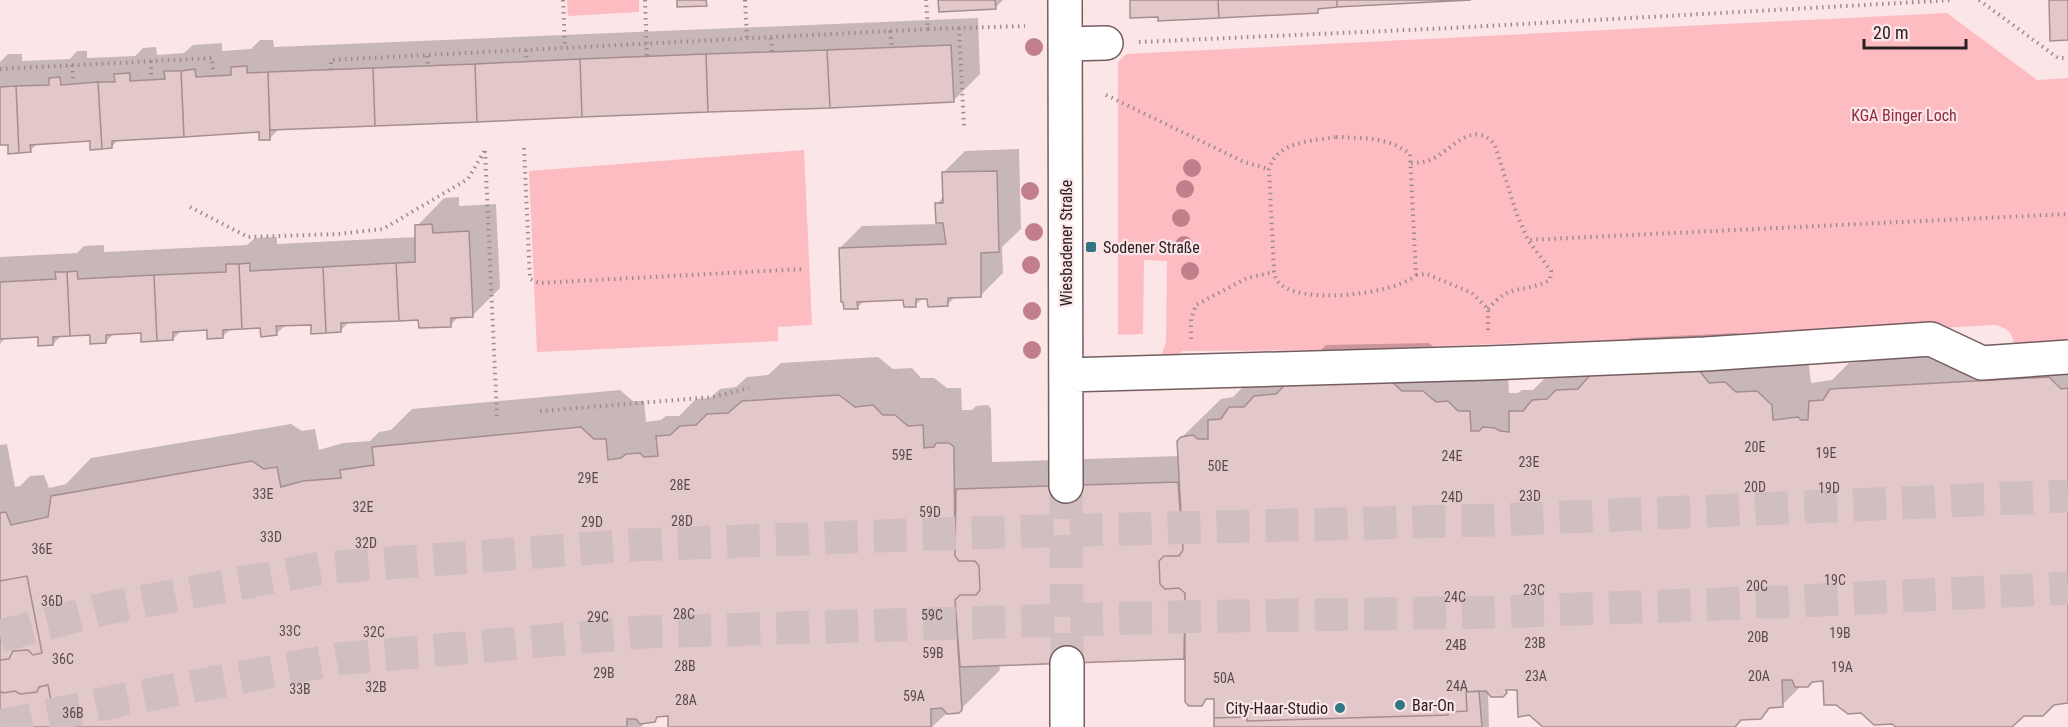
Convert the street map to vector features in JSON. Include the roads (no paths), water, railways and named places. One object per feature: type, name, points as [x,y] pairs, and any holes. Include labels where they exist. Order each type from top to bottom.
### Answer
[{"type":"street","name":"Wiesbadener Straße","points":[[1065,0],[1066,486]]},
{"type":"street","points":[[1065,44],[1106,43]]},
{"type":"street","points":[[1066,375],[1487,363],[1725,353],[1931,339],[1982,363],[2068,357]]},
{"type":"street","points":[[1067,663],[1067,727]]},
{"type":"tunnel","points":[[1066,486],[1067,663]]},
{"type":"tunnel","points":[[0,636],[103,609],[322,568],[635,545],[963,533],[1494,520],[2068,496]]},
{"type":"tunnel","points":[[0,726],[121,700],[338,659],[644,632],[1176,617],[1496,612],[2068,588]]},
{"type":"place","name":"Sodener Straße","points":[[1091,247]]},
{"type":"place","name":"Bar-On","points":[[1400,705]]},
{"type":"place","name":"City-Haar-Studio","points":[[1340,708]]},
{"type":"park label","name":"KGA Binger Loch","points":[[1904,115]]}]
